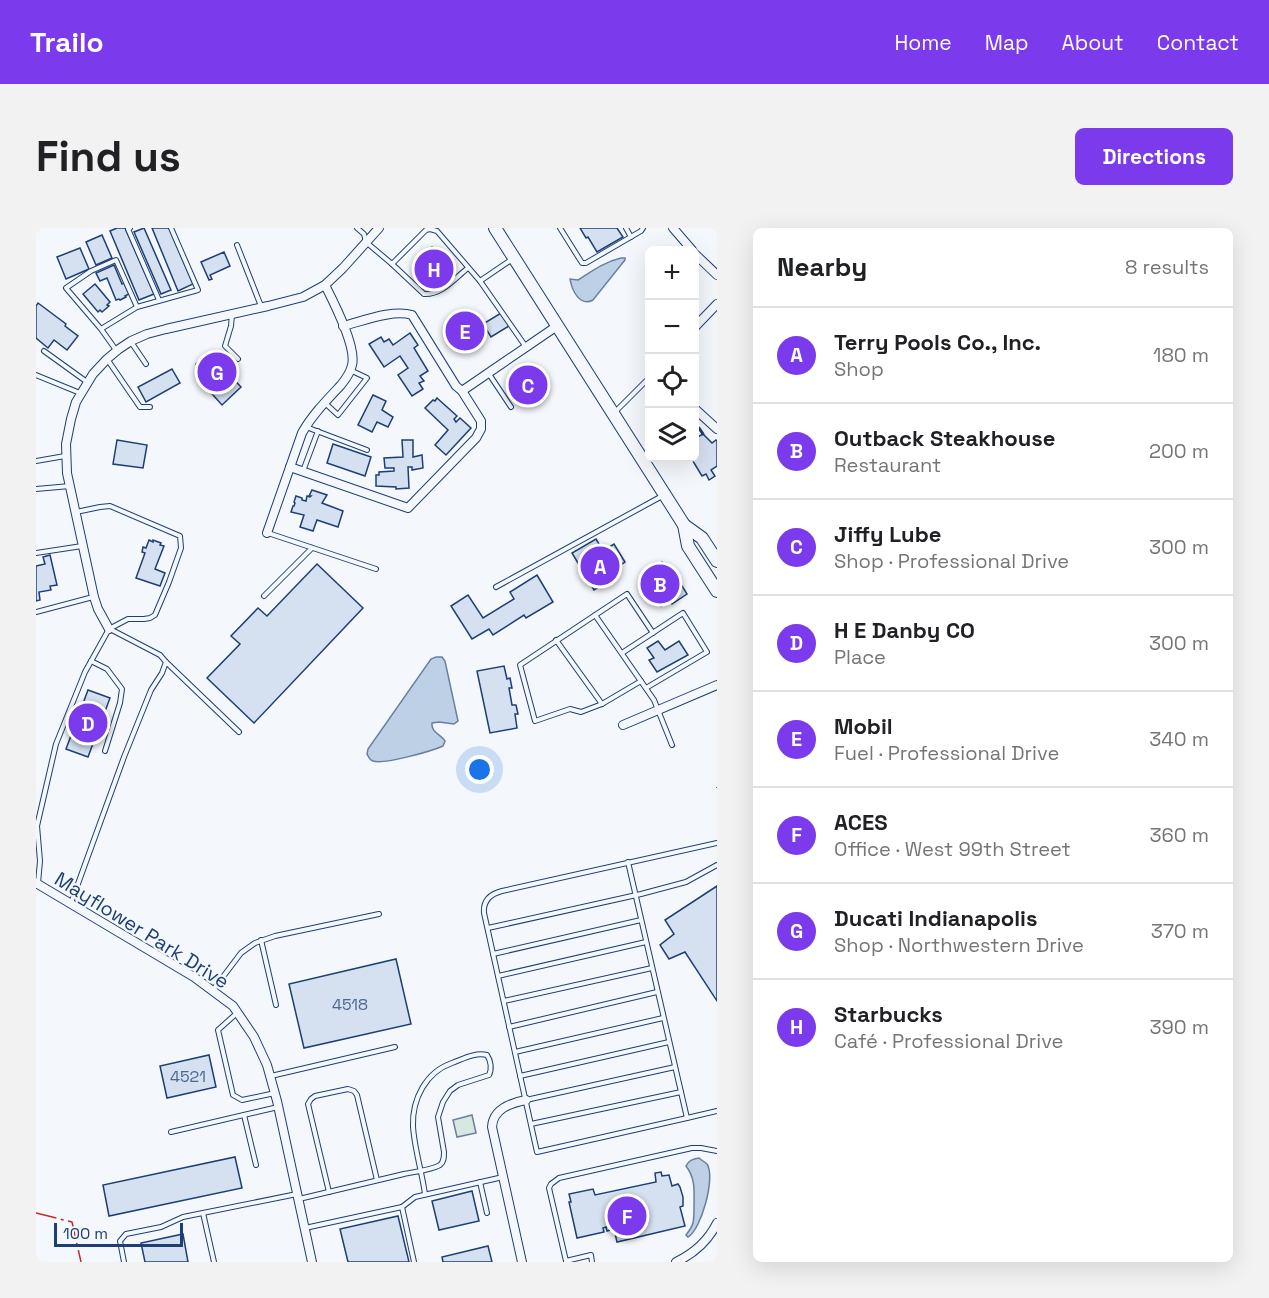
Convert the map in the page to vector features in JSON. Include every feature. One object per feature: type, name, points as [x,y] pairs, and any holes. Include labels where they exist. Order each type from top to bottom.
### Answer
[{"type":"main road","points":[[495,228],[684,525],[702,538],[717,561]]},
{"type":"main road","points":[[684,525],[688,546],[717,591]]},
{"type":"street","points":[[109,629],[94,597],[67,473],[68,430],[76,402],[88,382],[107,359],[131,341],[165,328],[303,297],[325,285],[379,228]]},
{"type":"street","points":[[673,228],[688,246]]},
{"type":"street","points":[[699,258],[717,275]]},
{"type":"street","points":[[267,533],[309,420],[342,383],[352,365],[352,355],[343,326],[325,285]]},
{"type":"street","points":[[699,323],[717,304]]},
{"type":"street","points":[[290,467],[408,508],[476,438],[481,429],[481,421],[462,391],[456,386],[412,315],[395,313],[343,326]]},
{"type":"street","points":[[462,391],[557,326]]},
{"type":"street","points":[[699,413],[717,429]]},
{"type":"street","points":[[623,725],[717,685]]},
{"type":"street","name":"Mayflower Park Drive","points":[[37,883],[195,977],[233,1006],[254,1037],[267,1065],[278,1104],[312,1262]]},
{"type":"street","points":[[522,1262],[492,1122],[502,1108],[526,1100]]},
{"type":"street","points":[[676,1262],[699,1248],[717,1222]]},
{"type":"lane","points":[[130,228],[128,229],[159,300]]},
{"type":"lane","points":[[101,329],[137,307],[198,290],[171,228]]},
{"type":"lane","points":[[357,228],[364,234],[366,242],[424,294],[440,291],[468,267]]},
{"type":"lane","points":[[560,228],[582,263],[592,260],[643,228]]},
{"type":"lane","points":[[626,228],[631,237]]},
{"type":"lane","points":[[392,264],[426,230],[437,231],[480,281],[526,347]]},
{"type":"lane","points":[[237,246],[262,308]]},
{"type":"lane","points":[[480,281],[514,258]]},
{"type":"lane","points":[[116,351],[101,329],[66,288],[91,271],[116,260],[137,307]]},
{"type":"lane","points":[[232,314],[231,327],[225,346],[238,359]]},
{"type":"lane","points":[[131,341],[146,364]]},
{"type":"lane","points":[[44,351],[88,382]]},
{"type":"lane","points":[[107,359],[140,407],[150,407]]},
{"type":"lane","points":[[324,403],[338,415],[366,378],[350,370]]},
{"type":"lane","points":[[488,373],[511,407]]},
{"type":"lane","points":[[36,375],[81,394]]},
{"type":"lane","points":[[613,414],[645,382]]},
{"type":"lane","points":[[306,426],[368,450]]},
{"type":"lane","points":[[303,471],[318,431]]},
{"type":"lane","points":[[36,461],[66,456]]},
{"type":"lane","points":[[36,489],[70,486]]},
{"type":"lane","points":[[496,586],[664,494]]},
{"type":"lane","points":[[37,883],[40,861],[37,826],[56,744],[85,672],[109,629],[128,619],[144,619],[154,615],[181,548],[180,536],[111,506],[76,512]]},
{"type":"lane","points":[[267,533],[376,569]]},
{"type":"lane","points":[[36,554],[83,546]]},
{"type":"lane","points":[[264,596],[312,548]]},
{"type":"lane","points":[[641,681],[602,704],[581,712],[570,709],[535,721],[520,664],[627,594],[653,633]]},
{"type":"lane","points":[[36,612],[94,597]]},
{"type":"lane","points":[[622,653],[683,613],[706,652],[646,688]]},
{"type":"lane","points":[[595,615],[654,700],[672,745]]},
{"type":"lane","points":[[109,629],[160,656],[240,732]]},
{"type":"lane","points":[[556,640],[602,704]]},
{"type":"lane","points":[[91,661],[107,669],[122,689],[105,751]]},
{"type":"lane","points":[[71,904],[124,757],[151,690],[166,662]]},
{"type":"lane","points":[[717,843],[497,892],[488,899],[484,906],[537,1152],[717,1112]]},
{"type":"lane","points":[[628,862],[687,1118]]},
{"type":"lane","points":[[488,928],[635,896],[686,882],[717,864]]},
{"type":"lane","points":[[213,991],[241,953],[261,940],[379,914]]},
{"type":"lane","points":[[493,954],[641,920]]},
{"type":"lane","points":[[261,940],[276,1005]]},
{"type":"lane","points":[[498,976],[646,942]]},
{"type":"lane","points":[[504,1001],[652,968]]},
{"type":"lane","points":[[509,1027],[657,992]]},
{"type":"lane","points":[[237,1013],[218,1030],[233,1095],[242,1100],[274,1093]]},
{"type":"lane","points":[[515,1052],[663,1018]]},
{"type":"lane","points":[[520,1076],[669,1042]]},
{"type":"lane","points":[[270,1077],[394,1047]]},
{"type":"lane","points":[[124,1262],[120,1241],[126,1234],[161,1227],[183,1217],[329,1192],[376,1180],[422,1170],[438,1166],[444,1158],[438,1117],[443,1102],[450,1091],[458,1085],[489,1075],[490,1059],[487,1055],[478,1054],[442,1067],[425,1083],[415,1107],[413,1126],[422,1170],[425,1194]]},
{"type":"lane","points":[[526,1100],[675,1067]]},
{"type":"lane","points":[[329,1192],[308,1104],[315,1096],[348,1089],[357,1095],[376,1180]]},
{"type":"lane","points":[[531,1125],[681,1092]]},
{"type":"lane","points":[[171,1132],[244,1115],[278,1104]]},
{"type":"lane","points":[[244,1115],[256,1165]]},
{"type":"lane","points":[[592,1262],[591,1256],[566,1261],[550,1184],[559,1178],[692,1148],[717,1151]]},
{"type":"lane","points":[[304,1228],[402,1207],[415,1197],[425,1194],[502,1177]]},
{"type":"lane","points":[[480,1182],[487,1213]]},
{"type":"lane","points":[[402,1207],[414,1262]]},
{"type":"lane","points":[[203,1213],[214,1262]]},
{"type":"shaded area","points":[[472,1115],[476,1133],[457,1137],[453,1120]]},
{"type":"water","points":[[621,258],[625,260],[593,300],[588,302],[577,297],[570,279],[578,280],[604,264]]},
{"type":"water","points":[[442,657],[445,661],[458,721],[454,724],[432,723],[435,731],[445,741],[443,746],[397,759],[378,762],[371,760],[367,754],[368,749],[431,659]]},
{"type":"water","points":[[699,1158],[707,1164],[710,1180],[702,1214],[688,1237],[686,1235],[693,1221],[694,1191],[693,1181],[686,1166],[691,1160]]},
{"type":"building","points":[[125,228],[154,294],[139,300],[110,231]]},
{"type":"building","points":[[144,228],[171,290],[161,294],[134,232]]},
{"type":"building","points":[[152,228],[169,228],[193,284],[178,291]]},
{"type":"building","points":[[580,228],[617,228],[623,237],[597,252]]},
{"type":"building","points":[[102,235],[112,258],[96,265],[86,242]]},
{"type":"building","points":[[432,247],[455,274],[440,288],[434,288],[429,281],[423,286],[417,280],[423,275],[414,264]]},
{"type":"building","points":[[80,248],[89,269],[66,279],[57,257]]},
{"type":"building","points":[[224,252],[230,266],[210,275],[212,279],[209,280],[201,262]]},
{"type":"building","points":[[114,265],[129,294],[120,300],[116,300],[107,278],[100,281],[96,273]]},
{"type":"building","points":[[95,284],[110,302],[102,312],[100,310],[98,312],[83,294]]},
{"type":"building","points":[[38,303],[78,336],[67,350],[54,340],[48,348],[36,338],[36,306]]},
{"type":"building","points":[[501,313],[509,326],[491,337],[483,324]]},
{"type":"building","points":[[410,333],[418,345],[414,348],[428,371],[420,376],[424,381],[419,383],[423,389],[412,396],[398,375],[408,368],[400,356],[384,367],[369,344],[381,337],[384,342],[389,339],[393,345]]},
{"type":"building","points":[[208,353],[241,387],[222,405],[205,386],[211,381],[196,364]]},
{"type":"building","points":[[172,369],[180,383],[146,402],[138,387]]},
{"type":"building","points":[[528,371],[541,391],[528,399],[515,379]]},
{"type":"building","points":[[373,395],[386,401],[382,410],[393,417],[388,427],[377,422],[372,432],[358,425]]},
{"type":"building","points":[[437,398],[457,416],[454,419],[456,422],[460,418],[471,428],[446,455],[435,445],[448,430],[425,408]]},
{"type":"building","points":[[703,434],[712,443],[717,441],[717,466],[711,470],[715,476],[709,480],[706,474],[702,476],[693,462],[699,462],[699,436]]},
{"type":"building","points":[[117,440],[147,445],[143,468],[113,464]]},
{"type":"building","points":[[402,440],[413,440],[413,457],[422,455],[423,468],[412,470],[412,467],[408,467],[409,488],[376,486],[376,475],[379,475],[379,472],[394,471],[394,468],[385,468],[384,458],[403,457]]},
{"type":"building","points":[[333,444],[371,457],[365,476],[327,463]]},
{"type":"building","points":[[312,490],[327,495],[322,503],[343,511],[338,527],[317,520],[313,531],[300,527],[304,515],[291,512],[294,502],[296,496],[306,501],[307,496],[310,497],[311,496],[309,496]]},
{"type":"building","points":[[596,539],[603,551],[614,544],[625,562],[615,569],[618,575],[594,590],[572,553]]},
{"type":"building","points":[[149,540],[164,546],[155,569],[165,573],[160,586],[136,578],[145,553],[142,552],[143,547],[146,548]]},
{"type":"building","points":[[50,555],[57,585],[50,586],[51,590],[39,592],[40,600],[36,601],[36,566],[45,564],[43,557]]},
{"type":"building","points":[[662,562],[677,587],[681,584],[687,594],[672,604],[670,600],[661,606],[653,594],[649,597],[646,591],[648,589],[641,576]]},
{"type":"building","points":[[317,564],[363,608],[254,723],[207,678],[240,644],[231,636],[258,608],[267,616]]},
{"type":"building","points":[[537,575],[553,602],[526,618],[524,615],[493,635],[489,629],[472,639],[451,606],[468,595],[483,618],[514,599],[510,592]]},
{"type":"building","points":[[658,641],[665,650],[679,641],[688,655],[657,672],[649,660],[654,658],[647,648]]},
{"type":"building","points":[[504,666],[507,679],[510,678],[512,705],[516,705],[518,714],[515,714],[517,728],[490,733],[477,671]]},
{"type":"building","points":[[88,690],[110,698],[88,757],[66,749]]},
{"type":"building","points":[[717,886],[717,1001],[685,952],[669,959],[660,945],[674,934],[665,920]]},
{"type":"building","points":[[396,959],[411,1024],[304,1048],[289,984]]},
{"type":"building","points":[[209,1055],[216,1087],[167,1098],[160,1066]]},
{"type":"building","points":[[235,1157],[242,1188],[109,1216],[103,1185]]},
{"type":"building","points":[[661,1172],[662,1176],[669,1175],[672,1186],[678,1184],[680,1187],[683,1206],[680,1207],[685,1226],[617,1242],[614,1229],[607,1231],[606,1227],[603,1228],[604,1232],[577,1238],[569,1194],[593,1189],[595,1195],[656,1182],[655,1173]]},
{"type":"building","points":[[472,1191],[479,1221],[439,1230],[432,1201]]},
{"type":"building","points":[[398,1216],[409,1262],[348,1262],[340,1229]]},
{"type":"building","points":[[183,1234],[188,1262],[145,1262],[141,1243]]},
{"type":"building","points":[[488,1246],[492,1262],[443,1262],[442,1257]]},
{"type":"wall","points":[[699,428],[703,434]]},
{"type":"power","points":[[36,1213],[72,1222],[81,1262]]},
{"type":"place","name":"Starbucks","points":[[434,269]]},
{"type":"place","name":"Mobil","points":[[465,331]]},
{"type":"place","name":"Ducati Indianapolis","points":[[217,372]]},
{"type":"place","name":"Jiffy Lube","points":[[528,385]]},
{"type":"place","name":"Terry Pools Co., Inc.","points":[[600,566]]},
{"type":"place","name":"Outback Steakhouse","points":[[660,584]]},
{"type":"place","name":"H E Danby CO","points":[[88,723]]},
{"type":"place","name":"ACES","points":[[627,1216]]}]
